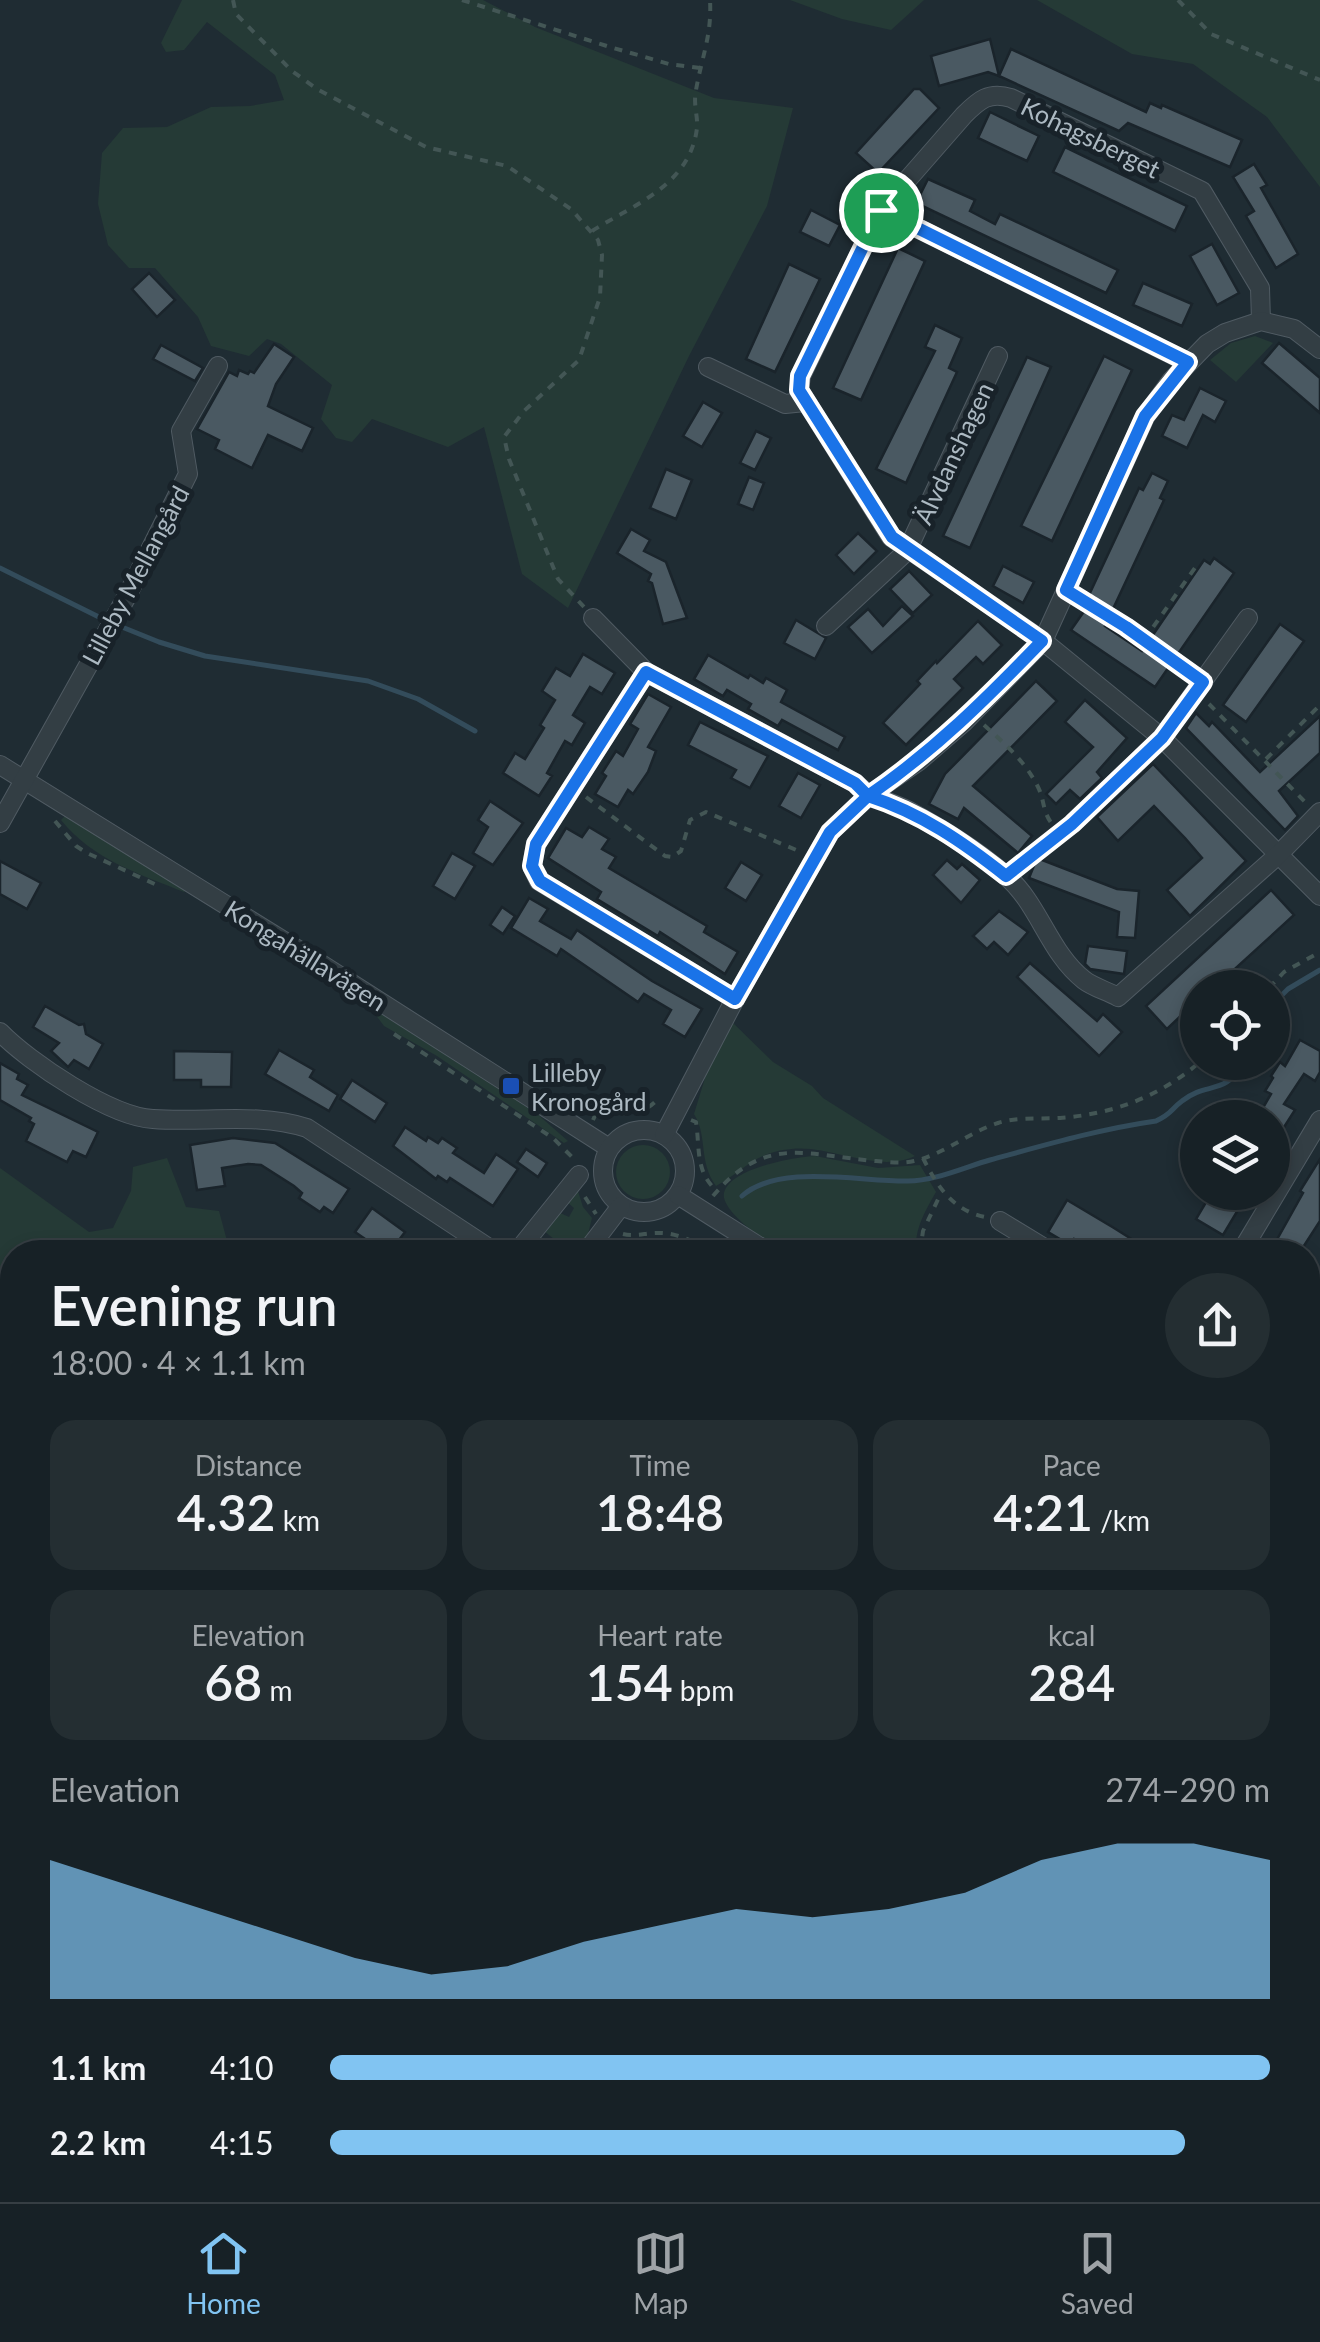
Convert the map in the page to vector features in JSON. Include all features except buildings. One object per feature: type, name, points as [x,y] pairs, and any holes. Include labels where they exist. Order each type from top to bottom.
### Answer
[{"type":"street","name":"Kohagsberget","points":[[881,210],[976,103],[987,96],[1007,96],[1202,191],[1260,288],[1261,321]]},
{"type":"street","points":[[708,367],[785,404],[804,402],[799,390],[800,376],[881,210],[1188,362]]},
{"type":"street","points":[[664,1135],[735,999],[830,832],[868,796],[919,761],[972,714],[1042,641],[1145,416],[1188,362],[1225,334],[1261,321],[1294,329],[1320,349]]},
{"type":"street","name":"Älvdanshagen","points":[[826,626],[907,551],[998,356]]},
{"type":"street","name":"Lilleby Mellangård","points":[[0,823],[106,634],[188,474],[181,431],[218,366]]},
{"type":"street","name":"Älvdanshagen","points":[[804,402],[882,524],[907,551],[1042,641],[1162,738],[1320,896]]},
{"type":"street","points":[[593,618],[646,672],[855,783],[868,796],[897,805],[954,836],[1006,876],[1084,980],[1118,997],[1278,855],[1318,813]]},
{"type":"street","points":[[1072,824],[1162,738],[1248,618]]},
{"type":"street","points":[[646,672],[536,844],[532,866],[540,881],[735,999]]},
{"type":"street","name":"Kongahällavägen","points":[[0,765],[609,1148]]},
{"type":"street","points":[[0,1032],[20,1054],[128,1115],[180,1120],[264,1118],[307,1128],[476,1240]]},
{"type":"street","points":[[1248,1240],[1320,1120]]},
{"type":"street","points":[[650,1130],[664,1135],[677,1146],[684,1162],[685,1179],[678,1195],[652,1212],[636,1212],[621,1206],[603,1180],[603,1163],[609,1148],[634,1131],[650,1130]]},
{"type":"street","points":[[527,1240],[579,1174]]},
{"type":"street","points":[[678,1195],[748,1240]]},
{"type":"street","points":[[595,1240],[621,1206]]},
{"type":"street","points":[[1000,1221],[1031,1240]]},
{"type":"path","points":[[233,0],[236,14],[292,71],[317,90],[426,147],[508,166],[572,209],[592,231],[602,255],[602,286],[579,360],[524,411],[504,437],[509,459],[558,579],[593,618]]},
{"type":"path","points":[[462,0],[669,64],[700,68]]},
{"type":"path","points":[[592,231],[666,186],[685,168],[697,126],[692,106],[712,29],[710,0]]},
{"type":"path","points":[[1178,0],[1211,34],[1320,80]]},
{"type":"path","points":[[1144,640],[1197,565]]},
{"type":"path","points":[[1066,590],[1144,640],[1199,687],[1318,813]]},
{"type":"path","points":[[1266,760],[1320,705]]},
{"type":"path","points":[[972,714],[1025,766],[1041,792],[1043,810],[1053,826],[1072,824]]},
{"type":"path","points":[[572,787],[666,856],[681,850],[690,820],[706,812],[814,857]]},
{"type":"path","points":[[50,816],[76,846],[162,888]]},
{"type":"path","points":[[1006,876],[1072,824]]},
{"type":"path","points":[[1288,970],[1320,952]]},
{"type":"path","points":[[384,1027],[570,1152],[590,1209],[626,1236],[658,1232],[690,1240]]},
{"type":"path","points":[[701,1212],[736,1174],[780,1154],[805,1150],[894,1162],[923,1158],[1000,1122],[1094,1115],[1139,1101],[1180,1080]]},
{"type":"path","points":[[562,1098],[598,1109]]},
{"type":"path","points":[[923,1158],[941,1194],[975,1215],[1000,1221]]},
{"type":"path","points":[[922,1240],[926,1220],[941,1194]]},
{"type":"green space","points":[[182,0],[483,0],[535,27],[714,98],[793,108],[767,206],[689,356],[568,608],[522,574],[484,427],[448,447],[372,419],[352,442],[336,438],[321,419],[332,385],[281,344],[267,339],[249,356],[211,346],[198,317],[155,268],[129,268],[108,245],[98,204],[102,153],[123,128],[167,127],[211,107],[284,100],[275,75],[207,22],[184,50],[166,52],[161,43]]},
{"type":"green space","points":[[790,0],[924,0],[891,30],[842,19]]},
{"type":"green space","points":[[1037,0],[1320,0],[1320,187],[1267,117],[1193,64],[1132,54]]},
{"type":"green space","points":[[1255,336],[1273,343],[1236,382],[1210,360],[1231,343]]},
{"type":"green space","points":[[65,816],[186,890],[150,879],[102,855],[73,834],[61,820]]},
{"type":"green space","points":[[369,1006],[536,1113],[568,1141],[564,1143],[437,1056],[384,1026]]},
{"type":"green space","points":[[732,1022],[773,1062],[915,1156],[886,1162],[792,1149],[759,1158],[716,1186],[710,1177],[694,1114],[709,1065]]},
{"type":"green space","points":[[643,1145],[662,1153],[670,1172],[662,1191],[643,1199],[624,1191],[616,1172],[624,1153]]},
{"type":"green space","points":[[815,1156],[878,1168],[920,1165],[936,1192],[917,1240],[764,1240],[729,1209],[724,1193],[738,1177],[779,1162]]},
{"type":"green space","points":[[167,1158],[186,1207],[219,1211],[227,1240],[0,1240],[0,1168],[89,1232],[113,1228],[131,1191],[133,1167]]},
{"type":"green space","points":[[577,1188],[583,1207],[592,1218],[586,1240],[555,1240],[544,1231],[558,1212],[569,1217],[574,1208],[566,1201]]},
{"type":"waterway","points":[[0,568],[107,621]]},
{"type":"waterway","points":[[117,625],[205,656],[368,681],[418,699],[475,731]]},
{"type":"waterway","points":[[1290,988],[1320,970]]},
{"type":"waterway","points":[[742,1196],[758,1186],[798,1177],[929,1179],[1073,1138],[1156,1121],[1191,1095],[1230,1080]]},
{"type":"place","name":"Lilleby Kronogård","points":[[511,1086]]},
{"type":"route","points":[[881,210],[800,376],[799,390],[892,537],[1042,641],[952,732],[919,761],[868,796],[855,783],[646,672],[536,844],[532,866],[540,881],[735,999],[830,832],[868,796],[897,805],[954,836],[1006,876],[1072,824],[1162,738],[1203,682],[1066,590],[1145,416],[1188,362],[881,210]]}]
